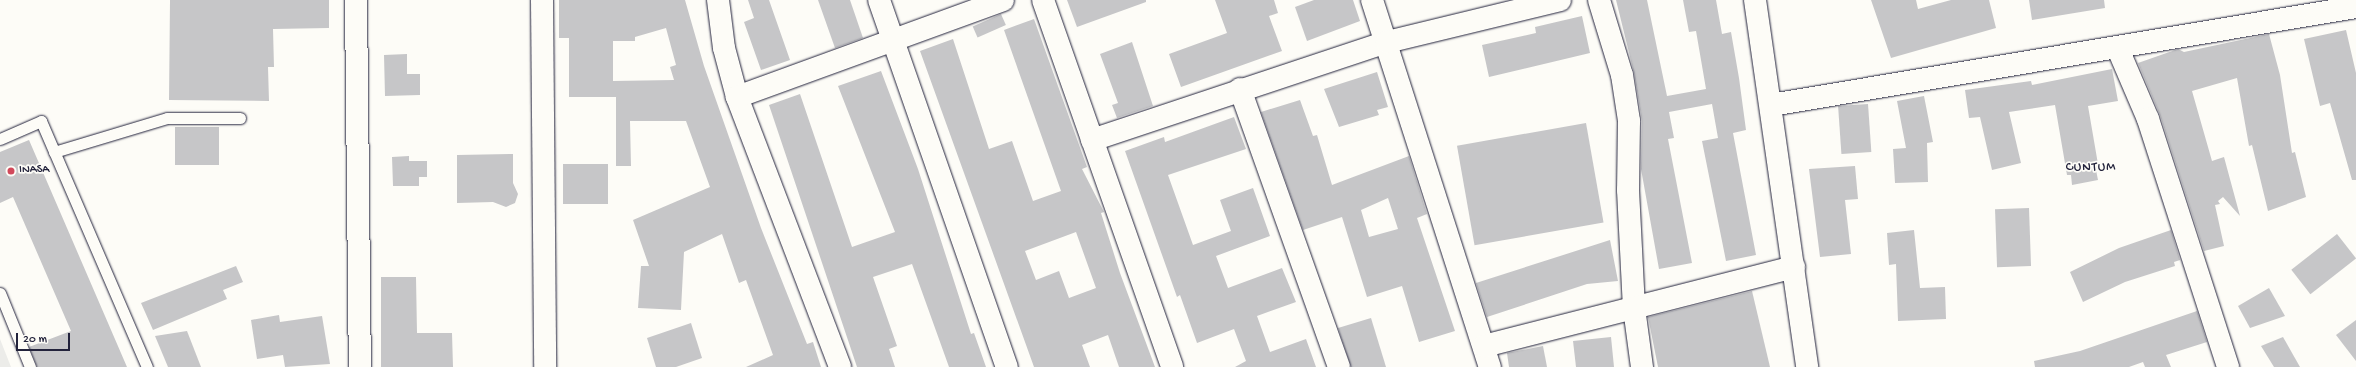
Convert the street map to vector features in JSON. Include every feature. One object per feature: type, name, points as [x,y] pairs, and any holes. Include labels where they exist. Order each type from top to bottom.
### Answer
[{"type":"street","points":[[356,0],[360,367]]},
{"type":"street","points":[[542,0],[545,367]]},
{"type":"street","points":[[718,0],[724,48],[737,97],[840,367]]},
{"type":"street","points":[[879,0],[890,40],[1007,367]]},
{"type":"street","points":[[737,97],[1003,0]]},
{"type":"street","points":[[1043,0],[1172,367]]},
{"type":"street","points":[[1372,0],[1387,42],[1490,367]]},
{"type":"street","points":[[1092,140],[1387,42],[1560,0]]},
{"type":"street","points":[[1599,0],[1622,75],[1628,120],[1626,152],[1634,308],[1642,367]]},
{"type":"street","points":[[1755,0],[1794,266],[1807,367]]},
{"type":"street","points":[[1771,105],[2118,49],[2356,8]]},
{"type":"street","points":[[2118,49],[2148,119],[2228,367]]},
{"type":"street","points":[[1240,90],[1339,367]]},
{"type":"street","points":[[1484,346],[1794,266]]},
{"type":"lane","points":[[54,152],[167,118],[240,118]]},
{"type":"lane","points":[[0,139],[40,121],[147,367]]},
{"type":"lane","points":[[0,293],[30,367]]},
{"type":"shaded area","points":[[0,339],[11,367],[0,367]]},
{"type":"building","points":[[170,0],[329,0],[329,28],[273,29],[274,67],[268,67],[269,101],[169,100]]},
{"type":"building","points":[[559,0],[685,0],[704,66],[761,228],[807,344],[813,342],[821,367],[746,367],[773,355],[746,280],[739,283],[722,234],[684,252],[681,310],[638,308],[641,266],[649,266],[633,220],[710,187],[686,121],[630,121],[631,166],[616,166],[616,97],[569,97],[569,38],[559,38]],"holes":[[[666,28],[676,65],[670,67],[674,80],[613,81],[613,41],[635,41],[635,37]]]},
{"type":"building","points":[[748,0],[769,0],[790,60],[761,70],[744,22],[754,18]]},
{"type":"building","points":[[818,0],[850,0],[863,38],[835,48]]},
{"type":"building","points":[[1067,0],[1146,0],[1146,2],[1077,27]]},
{"type":"building","points":[[1215,0],[1274,0],[1278,13],[1269,16],[1282,51],[1181,87],[1169,54],[1227,33]]},
{"type":"building","points":[[1314,0],[1353,0],[1360,21],[1307,41],[1295,7]]},
{"type":"building","points":[[1616,0],[1647,0],[1667,96],[1706,89],[1696,31],[1689,32],[1683,0],[1716,0],[1722,34],[1731,32],[1739,78],[1746,130],[1733,133],[1756,255],[1726,261],[1702,141],[1718,138],[1712,104],[1669,112],[1674,138],[1668,139],[1692,263],[1659,269],[1641,169],[1642,121],[1634,73]]},
{"type":"building","points":[[1871,0],[1916,0],[1918,9],[1951,0],[1989,0],[1996,28],[1891,58]]},
{"type":"building","points":[[2029,0],[2104,0],[2105,8],[2032,20]]},
{"type":"building","points":[[1001,14],[1006,25],[978,38],[973,27]]},
{"type":"building","points":[[1582,16],[1590,53],[1489,77],[1482,45],[1536,33],[1535,27]]},
{"type":"building","points":[[1034,19],[1087,167],[1082,169],[1104,212],[1101,213],[1120,273],[1155,367],[1119,367],[1108,335],[1082,345],[1090,367],[1034,367],[920,51],[953,39],[989,149],[1012,141],[1033,201],[1061,191],[1004,30]],"holes":[[[1076,232],[1096,288],[1069,298],[1059,271],[1036,280],[1025,251]]]},
{"type":"building","points":[[2346,30],[2356,73],[2356,180],[2352,180],[2330,103],[2320,106],[2304,39]]},
{"type":"building","points":[[2269,34],[2280,75],[2292,153],[2295,152],[2306,197],[2268,211],[2252,145],[2249,146],[2237,78],[2192,91],[2212,161],[2224,157],[2240,216],[2223,197],[2218,201],[2220,204],[2215,205],[2224,246],[2204,251],[2160,115],[2138,63],[2178,49],[2184,52]]},
{"type":"building","points":[[1132,42],[1153,106],[1117,118],[1112,105],[1118,103],[1100,54]]},
{"type":"building","points":[[407,54],[407,74],[420,74],[420,95],[385,96],[384,55]]},
{"type":"building","points":[[2112,69],[2118,101],[2088,106],[2099,170],[2096,170],[2098,180],[2072,185],[2071,175],[2067,175],[2055,105],[2009,112],[2021,163],[1992,170],[1980,117],[1969,118],[1965,90],[2031,81],[2032,85]]},
{"type":"building","points":[[881,71],[918,169],[971,334],[974,333],[986,367],[949,367],[912,264],[873,277],[897,346],[889,349],[895,367],[857,367],[769,105],[800,94],[852,247],[895,232],[838,86]]},
{"type":"building","points":[[1377,72],[1388,107],[1377,110],[1379,115],[1339,127],[1324,89]]},
{"type":"building","points":[[1924,96],[1933,142],[1927,143],[1928,182],[1895,183],[1893,149],[1906,148],[1897,101]]},
{"type":"building","points":[[1300,100],[1313,136],[1317,135],[1332,185],[1409,156],[1427,214],[1417,218],[1455,331],[1419,342],[1402,286],[1367,297],[1342,217],[1303,230],[1261,112]],"holes":[[[1388,198],[1398,229],[1369,237],[1361,210]]]},
{"type":"building","points":[[1868,104],[1871,152],[1841,154],[1838,106]]},
{"type":"building","points":[[1234,117],[1246,149],[1168,175],[1193,245],[1231,231],[1220,200],[1253,188],[1270,236],[1216,256],[1228,288],[1282,268],[1296,302],[1257,316],[1270,352],[1306,339],[1316,367],[1235,367],[1246,361],[1234,329],[1197,343],[1180,295],[1177,297],[1125,151],[1164,137],[1165,142]]},
{"type":"building","points":[[1586,123],[1604,222],[1475,245],[1457,146]]},
{"type":"building","points":[[175,127],[219,127],[219,165],[175,165]]},
{"type":"building","points":[[29,140],[127,367],[37,367],[29,347],[71,331],[13,197],[0,203],[0,152]]},
{"type":"building","points":[[513,154],[513,183],[518,194],[515,203],[506,207],[493,202],[457,203],[457,155]]},
{"type":"building","points":[[409,156],[409,161],[427,161],[427,177],[419,177],[419,186],[393,186],[392,157]]},
{"type":"building","points":[[563,164],[608,164],[608,204],[563,204]]},
{"type":"building","points":[[1855,166],[1858,199],[1845,200],[1851,254],[1820,257],[1809,169]]},
{"type":"building","points":[[2029,208],[2031,266],[1997,267],[1995,209]]},
{"type":"building","points":[[1914,230],[1920,288],[1945,287],[1946,319],[1898,321],[1896,264],[1889,265],[1887,233]]},
{"type":"building","points":[[2171,230],[2180,260],[2174,262],[2175,266],[2125,282],[2083,302],[2070,272],[2119,248]]},
{"type":"building","points":[[2337,234],[2356,258],[2310,294],[2291,270]]},
{"type":"building","points":[[1610,240],[1618,281],[1587,284],[1487,317],[1476,283]]},
{"type":"building","points":[[236,266],[243,282],[223,290],[227,299],[153,330],[141,303]]},
{"type":"building","points":[[381,277],[416,277],[417,333],[452,333],[453,367],[381,367]]},
{"type":"building","points":[[2269,288],[2285,316],[2250,328],[2238,306]]},
{"type":"building","points":[[1752,291],[1770,367],[1658,367],[1648,317]]},
{"type":"building","points":[[2197,311],[2207,342],[2166,355],[2171,367],[2145,367],[2143,362],[2129,367],[2035,367],[2034,361],[2080,351]]},
{"type":"building","points":[[279,315],[280,322],[322,316],[330,364],[285,367],[283,355],[257,359],[251,320]]},
{"type":"building","points":[[1371,318],[1386,367],[1351,367],[1338,328]]},
{"type":"building","points":[[2356,320],[2356,361],[2336,335]]},
{"type":"building","points":[[691,323],[702,358],[676,367],[656,367],[647,338]]},
{"type":"building","points":[[187,331],[201,367],[168,367],[155,336]]},
{"type":"building","points":[[1611,337],[1614,367],[1576,367],[1573,341]]},
{"type":"building","points":[[2283,337],[2300,367],[2274,367],[2261,346]]},
{"type":"building","points":[[1543,346],[1547,367],[1509,367],[1507,353]]},
{"type":"place","name":"INASA","points":[[11,171]]},
{"type":"district","name":"CUNTUM","points":[[2091,168]]}]
